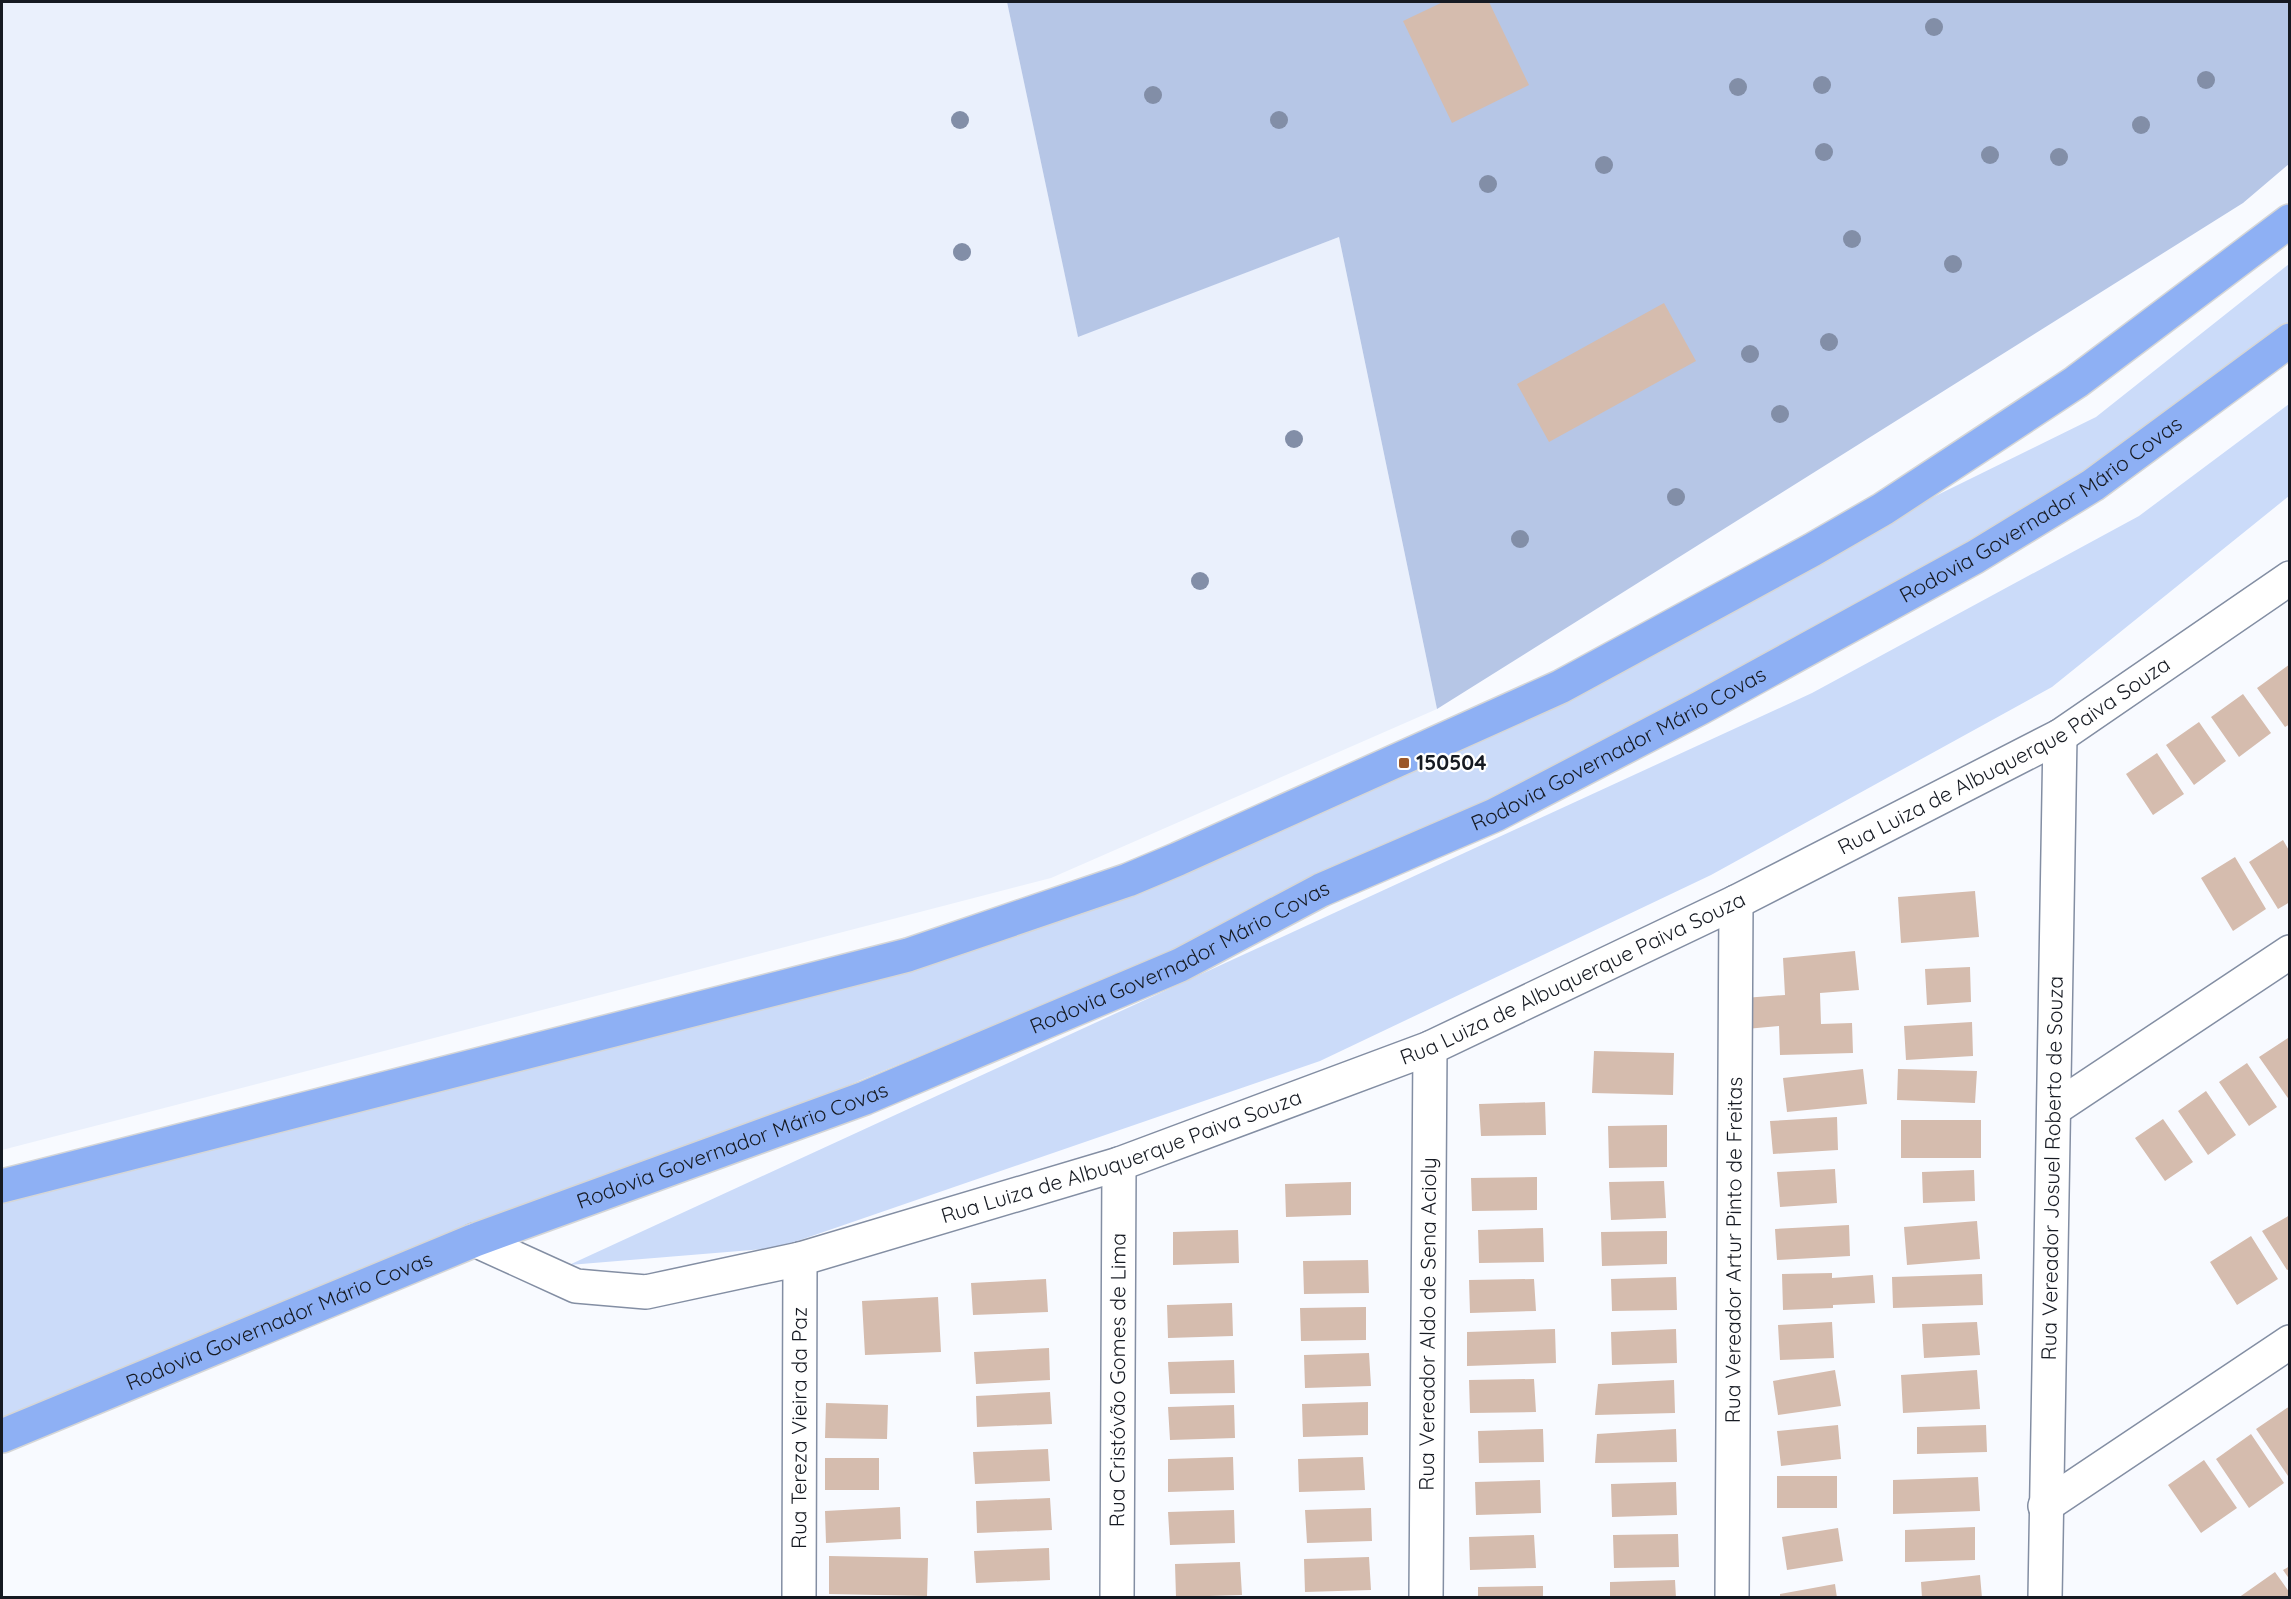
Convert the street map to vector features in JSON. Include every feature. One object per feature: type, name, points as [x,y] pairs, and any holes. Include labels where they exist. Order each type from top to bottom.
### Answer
[{"type":"highway","points":[[2,1186],[908,955],[1128,880],[1178,860],[1560,687],[1812,550],[1883,509],[2076,382],[2289,221]]},
{"type":"highway","name":"Rodovia Governador Mário Covas","points":[[2,1436],[475,1240],[865,1098],[1180,965],[1321,890],[1495,815],[1700,708],[1975,557],[2093,485],[2289,340]]},
{"type":"street","name":"Rua Luiza de Albuquerque Paiva Souza","points":[[475,1240],[576,1286],[646,1292],[800,1259],[1119,1164],[1430,1048],[1737,902],[2060,736],[2289,578]]},
{"type":"street","name":"Rua Vereador Josuel Roberto de Souza","points":[[2045,1598],[2060,736]]},
{"type":"street","name":"Rua Vereador Artur Pinto de Freitas","points":[[1732,1598],[1737,902]]},
{"type":"street","points":[[2054,1109],[2289,951]]},
{"type":"street","name":"Rua Vereador Aldo de Sena Acioly","points":[[1426,1598],[1430,1048]]},
{"type":"street","name":"Rua Cristóvão Gomes de Lima","points":[[1117,1598],[1119,1164]]},
{"type":"street","name":"Rua Tereza Vieira da Paz","points":[[799,1598],[800,1259]]},
{"type":"street","points":[[2045,1506],[2289,1342]]},
{"type":"shaded area","points":[[2,2],[1007,2],[1078,336],[1339,237],[1437,709],[1051,878],[2,1150]]},
{"type":"shaded area","points":[[1007,2],[2289,2],[2289,164],[2243,203],[1437,709],[1339,237],[1078,337]]},
{"type":"shaded area","points":[[2289,264],[2289,340],[1862,620],[1321,890],[2,1435],[2,1187],[1108,886],[1726,599],[2096,417]]},
{"type":"shaded area","points":[[2289,404],[2289,496],[2052,687],[1711,875],[1320,1061],[777,1248],[569,1265],[1812,693],[2139,516]]},
{"type":"building","points":[[1443,2],[1489,2],[1529,85],[1452,123],[1403,21]]},
{"type":"building","points":[[1664,303],[1696,361],[1549,442],[1517,384]]},
{"type":"building","points":[[2290,664],[2290,724],[2285,727],[2257,688]]},
{"type":"building","points":[[2243,694],[2271,733],[2239,757],[2211,717]]},
{"type":"building","points":[[2199,722],[2226,761],[2194,785],[2166,745]]},
{"type":"building","points":[[2157,753],[2184,794],[2153,815],[2126,774]]},
{"type":"building","points":[[2283,840],[2290,852],[2290,902],[2278,909],[2249,862]]},
{"type":"building","points":[[2235,857],[2266,909],[2233,931],[2201,878]]},
{"type":"building","points":[[1975,891],[1979,937],[1901,943],[1898,897]]},
{"type":"building","points":[[1855,951],[1859,990],[1820,993],[1821,1024],[1852,1023],[1853,1053],[1780,1055],[1779,1026],[1746,1029],[1744,998],[1785,995],[1783,958]]},
{"type":"building","points":[[1970,967],[1971,1002],[1927,1005],[1925,969]]},
{"type":"building","points":[[1972,1022],[1973,1056],[1906,1060],[1904,1026]]},
{"type":"building","points":[[2288,1038],[2290,1041],[2290,1101],[2259,1057]]},
{"type":"building","points":[[1594,1051],[1674,1053],[1673,1095],[1592,1093]]},
{"type":"building","points":[[2247,1063],[2277,1107],[2249,1126],[2219,1082]]},
{"type":"building","points":[[1863,1069],[1867,1104],[1787,1112],[1783,1078]]},
{"type":"building","points":[[1898,1069],[1977,1071],[1975,1103],[1897,1100]]},
{"type":"building","points":[[2206,1091],[2236,1135],[2208,1155],[2178,1111]]},
{"type":"building","points":[[1545,1102],[1546,1135],[1481,1136],[1479,1104]]},
{"type":"building","points":[[1837,1117],[1838,1150],[1773,1154],[1770,1121]]},
{"type":"building","points":[[2163,1119],[2193,1162],[2165,1181],[2135,1138]]},
{"type":"building","points":[[1901,1120],[1981,1120],[1981,1158],[1901,1158]]},
{"type":"building","points":[[1667,1125],[1667,1167],[1609,1168],[1608,1126]]},
{"type":"building","points":[[1835,1169],[1837,1203],[1780,1207],[1777,1172]]},
{"type":"building","points":[[1974,1170],[1975,1201],[1923,1203],[1922,1172]]},
{"type":"building","points":[[1537,1177],[1537,1210],[1472,1211],[1471,1178]]},
{"type":"building","points":[[1664,1181],[1666,1218],[1611,1220],[1609,1182]]},
{"type":"building","points":[[1351,1182],[1351,1215],[1286,1217],[1285,1184]]},
{"type":"building","points":[[2290,1215],[2290,1269],[2287,1270],[2262,1231]]},
{"type":"building","points":[[1977,1221],[1980,1259],[1907,1265],[1904,1227]]},
{"type":"building","points":[[1849,1225],[1850,1256],[1777,1260],[1775,1229]]},
{"type":"building","points":[[1543,1228],[1544,1262],[1479,1263],[1478,1230]]},
{"type":"building","points":[[1238,1230],[1239,1263],[1173,1265],[1173,1232]]},
{"type":"building","points":[[1667,1231],[1667,1264],[1602,1266],[1601,1232]]},
{"type":"building","points":[[2251,1236],[2278,1279],[2237,1305],[2210,1262]]},
{"type":"building","points":[[1368,1260],[1369,1293],[1304,1294],[1303,1261]]},
{"type":"building","points":[[1832,1273],[1832,1278],[1873,1275],[1875,1303],[1783,1310],[1782,1274]]},
{"type":"building","points":[[1982,1274],[1983,1305],[1893,1308],[1892,1277]]},
{"type":"building","points":[[1676,1277],[1677,1310],[1612,1311],[1611,1279]]},
{"type":"building","points":[[1046,1279],[1048,1312],[973,1315],[971,1283]]},
{"type":"building","points":[[1534,1279],[1536,1311],[1470,1313],[1469,1280]]},
{"type":"building","points":[[938,1297],[941,1352],[865,1355],[862,1301]]},
{"type":"building","points":[[1232,1303],[1233,1336],[1168,1338],[1167,1305]]},
{"type":"building","points":[[1366,1307],[1366,1340],[1301,1341],[1300,1308]]},
{"type":"building","points":[[1832,1322],[1834,1358],[1780,1360],[1778,1325]]},
{"type":"building","points":[[1977,1322],[1980,1355],[1924,1358],[1922,1324]]},
{"type":"building","points":[[1555,1329],[1556,1363],[1467,1366],[1467,1332]]},
{"type":"building","points":[[1676,1329],[1677,1363],[1612,1365],[1611,1332]]},
{"type":"building","points":[[1049,1348],[1050,1380],[976,1384],[974,1352]]},
{"type":"building","points":[[1369,1353],[1371,1386],[1305,1388],[1304,1355]]},
{"type":"building","points":[[1234,1360],[1235,1393],[1170,1394],[1168,1362]]},
{"type":"building","points":[[1835,1370],[1841,1406],[1778,1415],[1773,1381]]},
{"type":"building","points":[[1977,1370],[1980,1409],[1903,1413],[1901,1375]]},
{"type":"building","points":[[1534,1379],[1536,1412],[1470,1413],[1469,1380]]},
{"type":"building","points":[[1674,1380],[1675,1413],[1595,1415],[1598,1384]]},
{"type":"building","points":[[1050,1392],[1052,1424],[977,1427],[976,1396]]},
{"type":"building","points":[[1368,1402],[1368,1435],[1303,1437],[1302,1404]]},
{"type":"building","points":[[826,1403],[888,1405],[887,1439],[825,1438]]},
{"type":"building","points":[[1234,1405],[1235,1438],[1170,1440],[1168,1407]]},
{"type":"building","points":[[2290,1406],[2290,1479],[2256,1429]]},
{"type":"building","points":[[1838,1425],[1841,1459],[1781,1466],[1777,1431]]},
{"type":"building","points":[[1986,1425],[1987,1452],[1917,1454],[1917,1427]]},
{"type":"building","points":[[1543,1429],[1544,1462],[1479,1463],[1478,1431]]},
{"type":"building","points":[[1676,1429],[1677,1462],[1595,1463],[1597,1434]]},
{"type":"building","points":[[2251,1434],[2284,1483],[2249,1508],[2216,1459]]},
{"type":"building","points":[[1048,1449],[1050,1481],[975,1484],[973,1452]]},
{"type":"building","points":[[1233,1457],[1234,1490],[1168,1492],[1168,1459]]},
{"type":"building","points":[[1363,1457],[1365,1490],[1299,1492],[1298,1459]]},
{"type":"building","points":[[825,1458],[879,1458],[879,1490],[825,1490]]},
{"type":"building","points":[[2204,1460],[2237,1508],[2201,1533],[2168,1485]]},
{"type":"building","points":[[1777,1476],[1837,1476],[1837,1508],[1777,1508]]},
{"type":"building","points":[[1978,1477],[1980,1511],[1893,1514],[1893,1480]]},
{"type":"building","points":[[1540,1480],[1541,1513],[1476,1515],[1475,1482]]},
{"type":"building","points":[[1676,1482],[1677,1515],[1612,1517],[1611,1484]]},
{"type":"building","points":[[1050,1498],[1052,1530],[977,1533],[976,1501]]},
{"type":"building","points":[[900,1507],[901,1539],[826,1543],[825,1511]]},
{"type":"building","points":[[1371,1508],[1372,1541],[1307,1543],[1305,1510]]},
{"type":"building","points":[[1234,1510],[1235,1543],[1170,1545],[1168,1512]]},
{"type":"building","points":[[1975,1527],[1975,1560],[1905,1562],[1905,1530]]},
{"type":"building","points":[[1838,1528],[1843,1561],[1787,1570],[1782,1537]]},
{"type":"building","points":[[1678,1534],[1679,1567],[1614,1568],[1613,1535]]},
{"type":"building","points":[[1534,1535],[1536,1568],[1470,1570],[1469,1537]]},
{"type":"building","points":[[1049,1548],[1050,1580],[976,1583],[974,1551]]},
{"type":"building","points":[[829,1556],[928,1558],[927,1596],[829,1594]]},
{"type":"building","points":[[1369,1557],[1371,1590],[1305,1592],[1304,1559]]},
{"type":"building","points":[[1240,1562],[1242,1595],[1176,1597],[1175,1564]]},
{"type":"building","points":[[2290,1566],[2290,1580],[2283,1570]]},
{"type":"building","points":[[2275,1572],[2290,1593],[2290,1598],[2238,1598]]},
{"type":"building","points":[[1980,1575],[1982,1598],[1922,1598],[1921,1582]]},
{"type":"building","points":[[1675,1580],[1676,1598],[1610,1598],[1610,1582]]},
{"type":"building","points":[[1835,1584],[1837,1598],[1780,1598],[1780,1594]]},
{"type":"building","points":[[1543,1586],[1543,1598],[1478,1598],[1478,1587]]},
{"type":"place","name":"150504","points":[[1404,763]]}]
